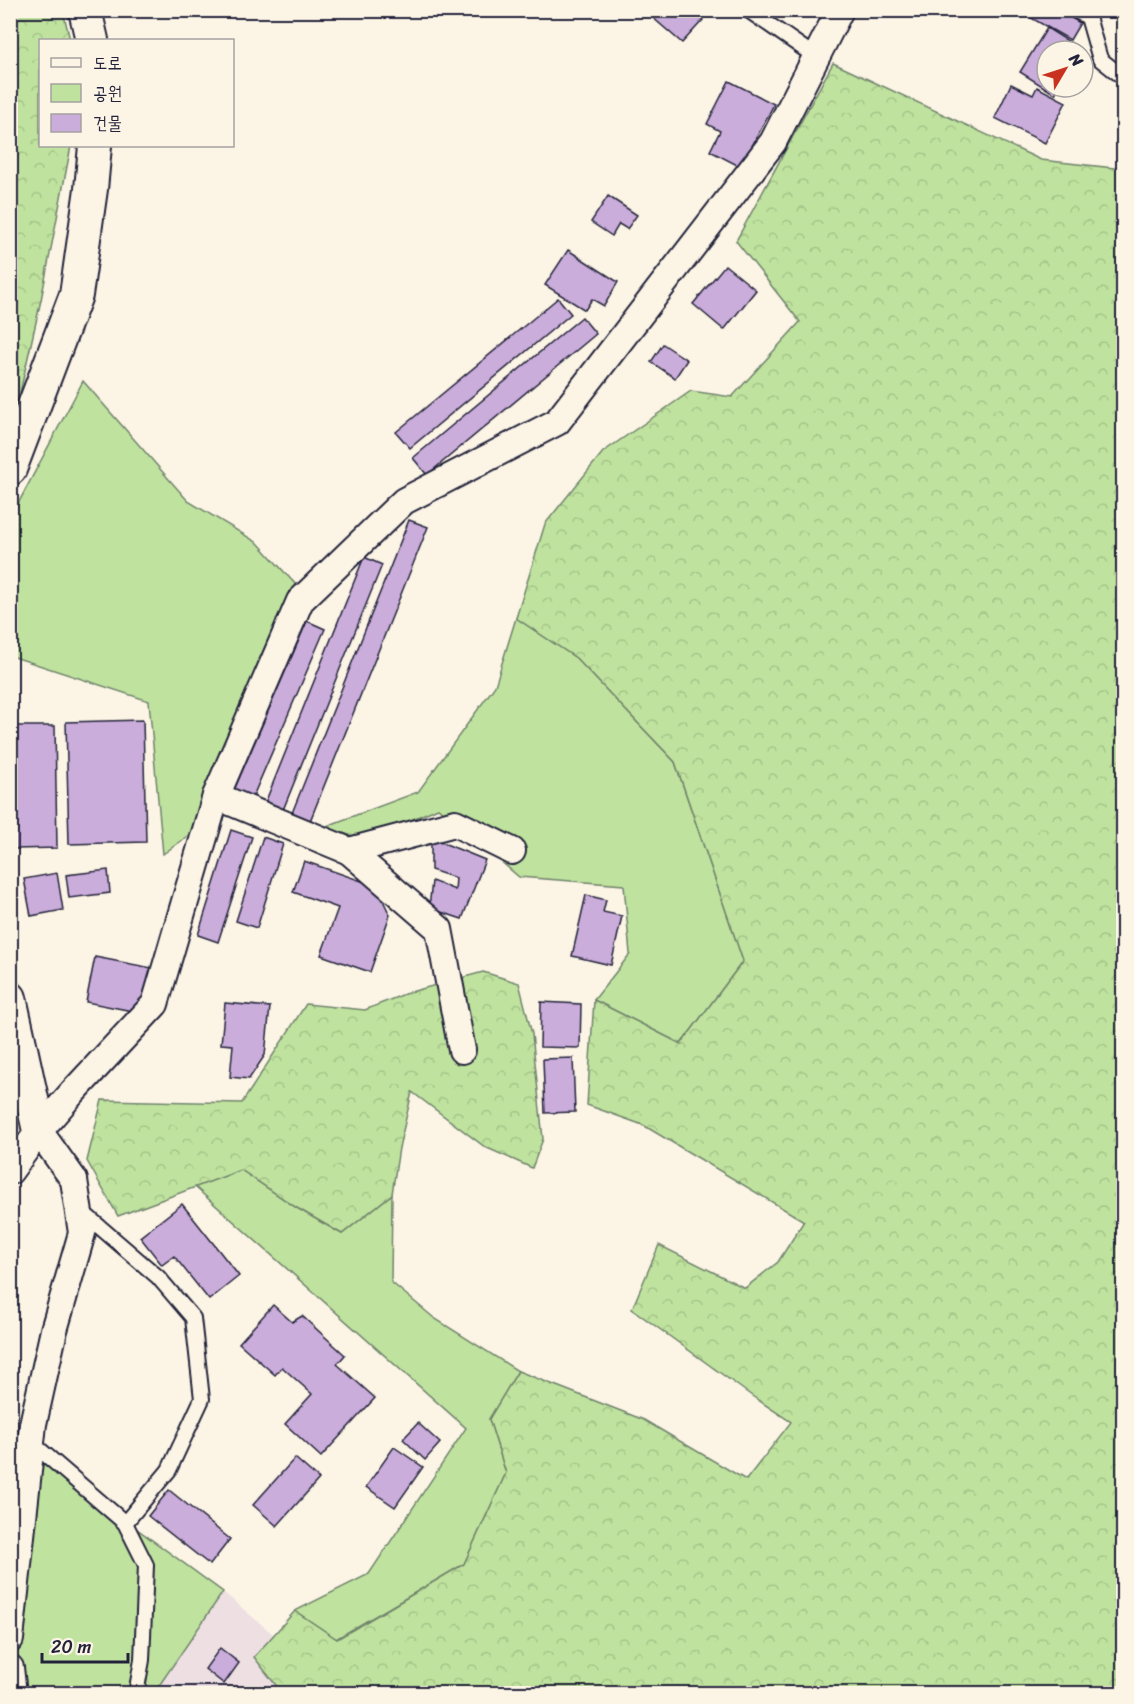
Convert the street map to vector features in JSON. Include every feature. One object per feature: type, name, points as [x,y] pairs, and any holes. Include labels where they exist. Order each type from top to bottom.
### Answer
[{"type":"street","points":[[85,10],[92,39]]},
{"type":"street","points":[[10,1171],[39,1131],[155,1004],[216,796],[300,601],[404,501],[557,422],[773,142],[840,10]]},
{"type":"street","points":[[10,469],[76,295],[95,147]]},
{"type":"street","points":[[216,796],[349,851],[439,929],[462,1050]]},
{"type":"street","points":[[349,851],[455,823],[513,851]]},
{"type":"street","points":[[10,998],[23,1049],[39,1131],[74,1180],[82,1233],[54,1330],[33,1424],[10,1639]]},
{"type":"street","points":[[10,1668],[14,1694]]},
{"type":"lane","points":[[748,10],[816,57]]},
{"type":"lane","points":[[1074,10],[1088,17],[1100,59],[1124,78]]},
{"type":"lane","points":[[79,1209],[158,1277],[193,1318],[202,1399],[169,1470],[125,1523]]},
{"type":"lane","points":[[31,1442],[125,1523],[146,1565],[142,1660],[136,1694]]},
{"type":"shaded area","points":[[223,1592],[274,1635],[254,1658],[282,1693],[154,1694]]},
{"type":"green space","points":[[11,11],[63,11],[70,39],[39,39],[39,147],[71,147],[41,300],[11,432]]},
{"type":"green space","points":[[833,63],[1041,160],[1123,169],[1123,1693],[282,1693],[254,1657],[295,1611],[337,1639],[464,1564],[506,1473],[489,1419],[518,1371],[644,1420],[746,1480],[791,1422],[632,1309],[659,1245],[745,1288],[778,1262],[804,1221],[643,1125],[587,1105],[594,1000],[681,1044],[743,961],[675,762],[576,658],[516,618],[545,524],[603,452],[691,391],[732,397],[800,322],[736,241]]},
{"type":"green space","points":[[83,381],[188,501],[258,543],[297,586],[201,827],[163,854],[149,701],[11,656],[11,517]]},
{"type":"green space","points":[[516,618],[576,658],[675,762],[743,961],[681,1044],[594,1000],[630,954],[624,885],[519,877],[438,808],[365,840],[324,827],[418,792],[495,686]]},
{"type":"green space","points":[[483,972],[519,983],[532,1034],[543,1139],[532,1168],[485,1147],[412,1092],[399,1148],[392,1194],[342,1234],[297,1208],[241,1170],[118,1216],[87,1161],[102,1100],[242,1103],[306,1004],[365,1010],[407,993]]},
{"type":"green space","points":[[241,1170],[297,1208],[342,1234],[392,1194],[391,1282],[434,1318],[518,1371],[489,1419],[506,1473],[464,1564],[336,1639],[295,1611],[369,1574],[466,1428],[195,1187]]},
{"type":"green space","points":[[10,1436],[223,1592],[154,1693],[11,1693]]},
{"type":"building","points":[[644,10],[693,10],[703,20],[682,43]]},
{"type":"building","points":[[1058,10],[1080,23],[1071,39],[1068,39],[1019,11]]},
{"type":"building","points":[[1047,28],[1064,39],[1040,39]]},
{"type":"building","points":[[1035,48],[1035,81],[1020,72]]},
{"type":"building","points":[[729,81],[774,104],[741,167],[710,151],[720,131],[707,124]]},
{"type":"building","points":[[1011,84],[1033,95],[1035,91],[1035,99],[1060,99],[1066,102],[1045,143],[995,118]]},
{"type":"building","points":[[608,196],[637,215],[627,229],[619,224],[612,236],[591,222]]},
{"type":"building","points":[[568,250],[618,282],[604,306],[592,299],[585,310],[545,285]]},
{"type":"building","points":[[725,265],[756,290],[724,330],[693,304]]},
{"type":"building","points":[[558,298],[571,314],[410,448],[396,432]]},
{"type":"building","points":[[582,317],[596,334],[427,475],[413,458]]},
{"type":"building","points":[[663,344],[687,360],[675,378],[651,362]]},
{"type":"building","points":[[409,520],[428,527],[310,821],[292,813]]},
{"type":"building","points":[[364,557],[382,565],[283,810],[265,803]]},
{"type":"building","points":[[307,621],[325,629],[251,801],[233,792]]},
{"type":"building","points":[[143,720],[146,842],[69,844],[66,722]]},
{"type":"building","points":[[13,726],[55,726],[57,848],[15,849]]},
{"type":"building","points":[[231,830],[252,837],[218,942],[198,935]]},
{"type":"building","points":[[263,837],[283,844],[257,928],[236,921]]},
{"type":"building","points":[[431,838],[485,860],[462,919],[429,908],[432,881],[455,890],[456,878],[431,870]]},
{"type":"building","points":[[304,861],[376,886],[390,915],[370,972],[321,955],[338,908],[293,892]]},
{"type":"building","points":[[108,870],[110,893],[69,898],[66,875]]},
{"type":"building","points":[[57,873],[63,910],[31,916],[24,879]]},
{"type":"building","points":[[586,895],[606,900],[603,912],[622,916],[611,965],[572,956]]},
{"type":"building","points":[[95,957],[152,968],[143,1013],[86,1002]]},
{"type":"building","points":[[541,1002],[581,1004],[580,1048],[540,1047]]},
{"type":"building","points":[[225,1003],[270,1007],[265,1055],[249,1079],[230,1077],[233,1045],[221,1044]]},
{"type":"building","points":[[573,1058],[575,1112],[545,1113],[543,1059]]},
{"type":"building","points":[[182,1204],[239,1276],[209,1300],[174,1256],[162,1265],[140,1237]]},
{"type":"building","points":[[273,1305],[292,1322],[302,1316],[345,1355],[337,1364],[375,1398],[321,1457],[285,1424],[312,1394],[282,1367],[275,1375],[239,1343]]},
{"type":"building","points":[[418,1423],[440,1443],[425,1460],[403,1439]]},
{"type":"building","points":[[394,1447],[423,1467],[395,1507],[366,1487]]},
{"type":"building","points":[[295,1458],[319,1479],[277,1526],[253,1505]]},
{"type":"building","points":[[169,1490],[230,1539],[210,1565],[148,1516]]},
{"type":"building","points":[[220,1648],[239,1663],[224,1684],[205,1669]]}]
